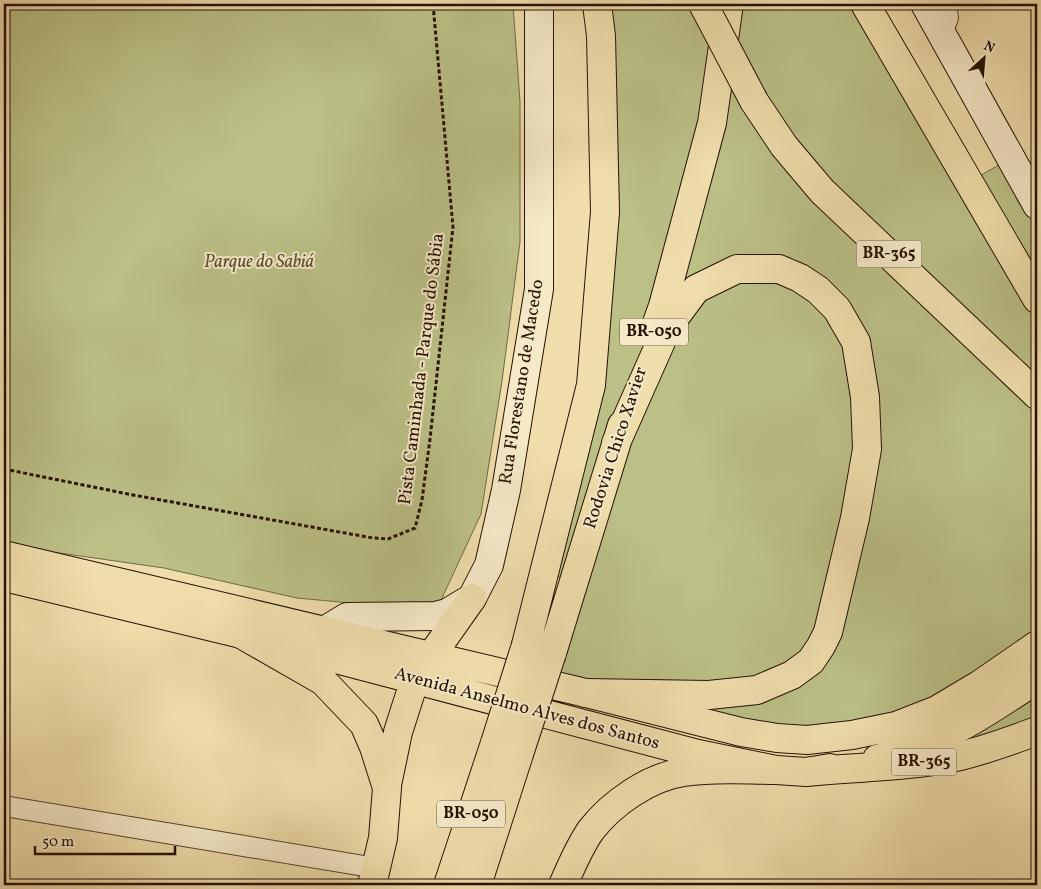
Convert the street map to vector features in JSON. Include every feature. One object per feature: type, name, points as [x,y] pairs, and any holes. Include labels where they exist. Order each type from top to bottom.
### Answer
[{"type":"main road","name":"Rua Florestano de Macedo","points":[[472,598],[489,565],[496,540],[539,289],[539,4]]},
{"type":"main road","name":"Rodovia Chico Xavier","points":[[448,885],[526,644],[591,385],[605,212],[601,36],[597,4]]},
{"type":"main road","name":"BR-365","points":[[703,4],[754,101],[784,146],[818,187],[1037,395]]},
{"type":"main road","name":"Rodovia Chico Xavier","points":[[477,885],[552,652],[616,443],[663,306],[712,123],[729,4]]},
{"type":"main road","points":[[865,4],[1037,299]]},
{"type":"main road","points":[[925,4],[1037,205]]},
{"type":"main road","points":[[586,693],[709,695],[758,690],[792,674],[811,661],[828,632],[855,518],[867,449],[865,396],[856,342],[837,309],[818,290],[800,278],[779,269],[737,269],[696,289],[667,328],[616,443]]},
{"type":"main road","name":"Avenida Anselmo Alves dos Santos","points":[[4,555],[324,631],[422,668],[698,754],[776,770],[806,772],[856,764],[903,753],[947,735],[994,708],[1037,679]]},
{"type":"main road","name":"Avenida Anselmo Alves dos Santos","points":[[4,577],[241,634],[422,668],[586,693],[741,732],[778,738],[816,739],[852,735],[896,726],[937,710],[979,686],[1037,645]]},
{"type":"main road","points":[[324,631],[347,617],[435,616],[447,613],[472,598]]},
{"type":"main road","points":[[374,877],[383,838],[386,788],[398,732],[422,668],[472,598]]},
{"type":"main road","points":[[241,634],[323,681],[364,724],[374,747],[386,788]]},
{"type":"main road","name":"BR-365","points":[[806,772],[925,762],[960,756],[1037,731]]},
{"type":"main road","points":[[563,885],[572,864],[591,830],[616,804],[646,784],[682,772],[719,769],[776,770]]},
{"type":"street","points":[[942,34],[948,18],[946,4]]},
{"type":"street","points":[[4,806],[374,877]]},
{"type":"path","name":"Pista Caminhada - Parque do Sábia","points":[[4,469],[133,495],[373,538],[388,539],[415,528],[422,500],[430,439],[453,227],[433,4]]},
{"type":"green space","name":"Parque do Sabiá","points":[[4,4],[513,4],[520,102],[520,242],[502,381],[481,514],[436,611],[297,598],[164,568],[4,545]]},
{"type":"green space","points":[[597,4],[865,4],[969,182],[1011,158],[1037,205],[1037,645],[979,685],[807,740],[543,680],[573,581],[544,572],[591,385]]},
{"type":"green space","points":[[1037,679],[1037,731],[856,764]]}]
